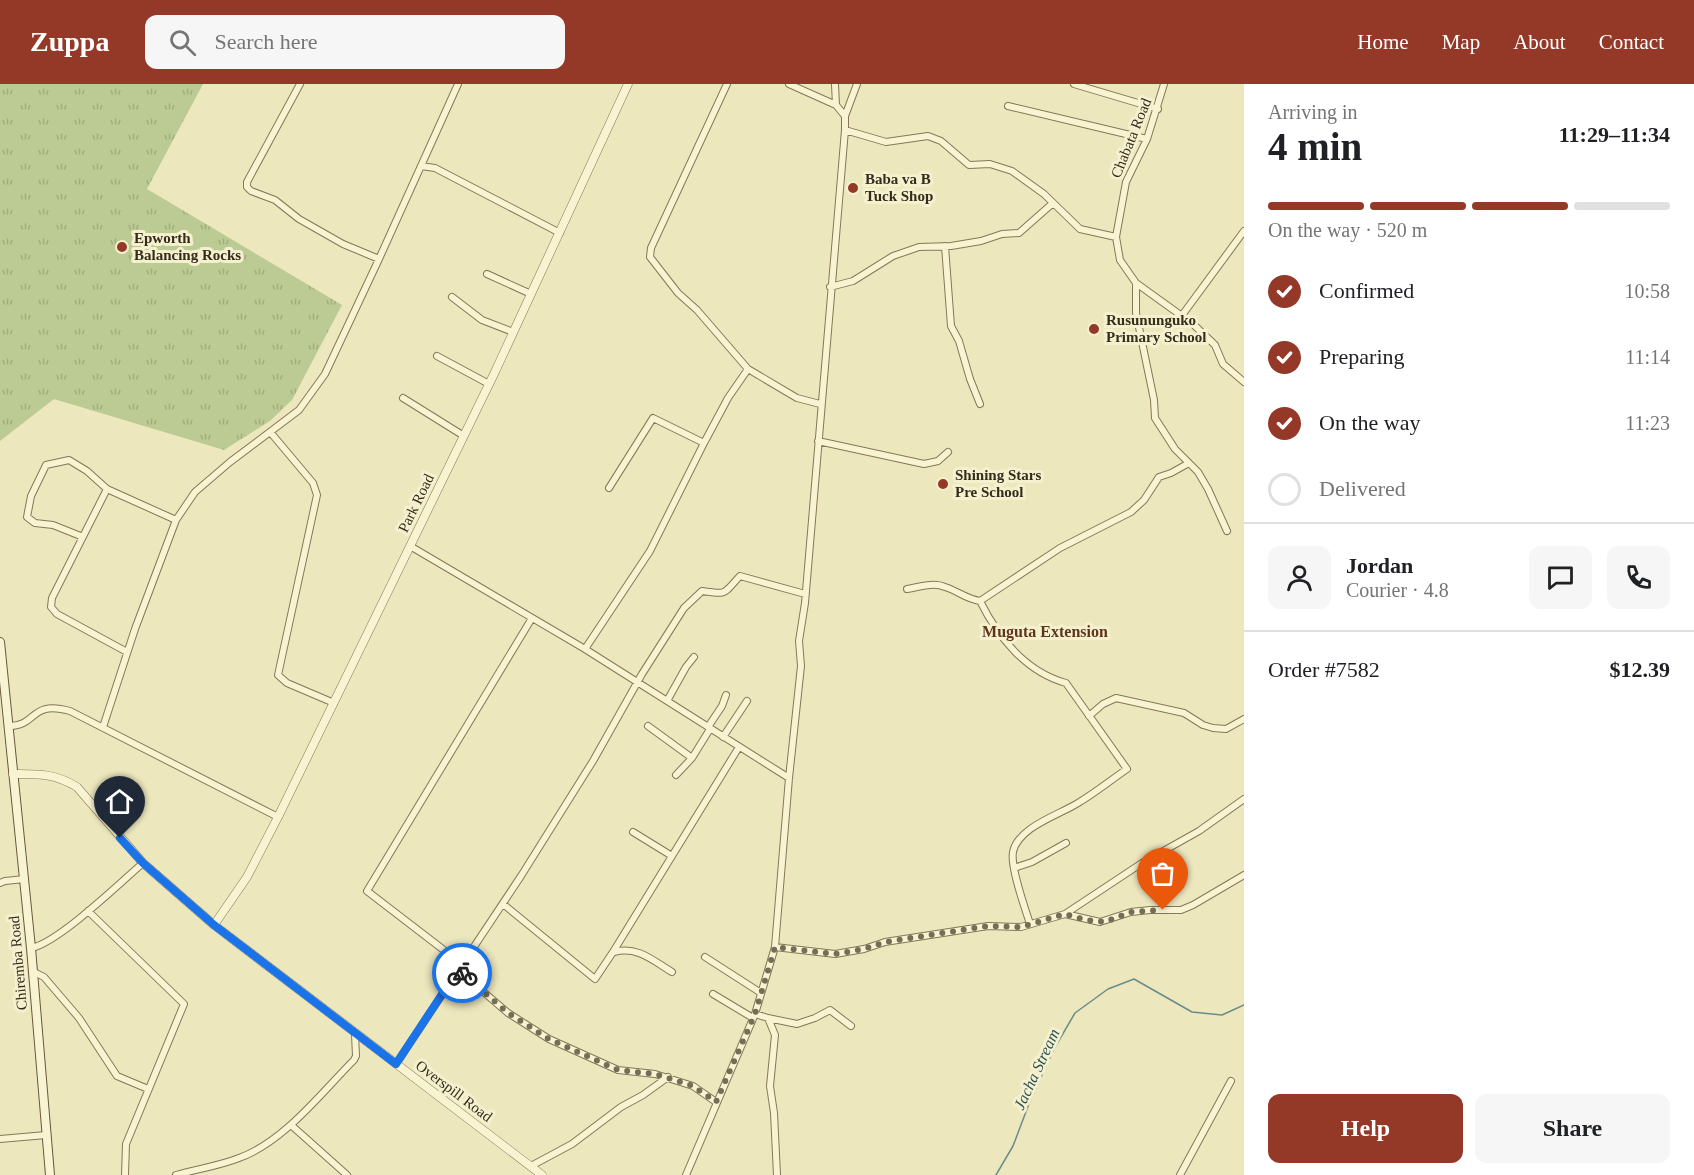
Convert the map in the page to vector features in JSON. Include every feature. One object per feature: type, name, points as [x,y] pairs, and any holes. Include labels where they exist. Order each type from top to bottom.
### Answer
[{"type":"main road","name":"Chiremba Road","points":[[0,642],[25,879],[50,1175]]},
{"type":"street","points":[[300,84],[247,182],[247,186],[251,191],[275,200],[299,219],[343,244],[379,259]]},
{"type":"street","points":[[103,727],[127,652],[176,520],[195,492],[230,462],[299,410],[325,374],[458,84]]},
{"type":"street","name":"Park Road","points":[[214,925],[247,877],[278,818],[489,384],[628,84]]},
{"type":"street","points":[[727,84],[651,248],[650,257],[678,293],[697,310],[748,369],[796,398],[820,404]]},
{"type":"street","points":[[789,84],[836,105],[845,116]]},
{"type":"street","points":[[835,84],[836,105]]},
{"type":"street","points":[[686,1175],[754,1016],[775,947],[801,666],[799,641],[805,594],[845,116],[857,84]]},
{"type":"street","points":[[1074,84],[1158,108]]},
{"type":"street","name":"Chabata Road","points":[[1116,237],[1126,182],[1147,139],[1164,84]]},
{"type":"street","points":[[1008,106],[1147,139]]},
{"type":"street","points":[[845,130],[886,142],[923,136],[934,138],[941,141],[969,165],[990,164],[1016,173],[1080,229],[1116,237],[1120,260],[1136,284],[1183,314],[1215,345],[1223,364],[1244,382]]},
{"type":"street","points":[[421,166],[435,168],[560,233]]},
{"type":"street","points":[[831,287],[860,278],[905,251],[926,245],[945,246],[981,241],[1002,234],[1019,233],[1053,203]]},
{"type":"street","points":[[1183,314],[1244,231]]},
{"type":"street","points":[[945,246],[951,326],[959,341],[980,404]]},
{"type":"street","points":[[487,274],[531,294]]},
{"type":"street","points":[[1136,284],[1135,306],[1154,400],[1155,418],[1170,442],[1198,472],[1227,531]]},
{"type":"street","points":[[452,297],[482,320],[513,332]]},
{"type":"street","points":[[437,356],[453,362],[489,384]]},
{"type":"street","points":[[585,649],[651,551],[704,443],[728,398],[748,369]]},
{"type":"street","points":[[403,398],[464,435]]},
{"type":"street","points":[[609,488],[653,418],[704,443]]},
{"type":"street","points":[[270,433],[317,489],[278,675],[287,683],[334,703]]},
{"type":"street","points":[[818,441],[924,464],[938,461],[948,452]]},
{"type":"street","points":[[83,537],[53,525],[35,523],[27,517],[31,496],[46,465],[69,460],[87,471],[107,489],[176,520]]},
{"type":"street","points":[[908,589],[938,585],[947,587],[972,600],[980,601],[1060,548],[1131,512],[1144,500],[1159,477],[1190,463]]},
{"type":"street","points":[[107,489],[52,598],[51,607],[54,612],[127,652]]},
{"type":"street","points":[[410,546],[585,649],[789,778]]},
{"type":"street","points":[[396,1064],[503,904],[593,762],[638,682],[684,608],[702,591],[722,594],[728,591],[740,576],[805,594]]},
{"type":"street","points":[[980,601],[1011,649],[1053,680],[1066,683],[1127,769],[1077,804],[1048,817],[1023,836],[1013,850],[1014,868],[1030,924]]},
{"type":"street","points":[[532,618],[367,891],[460,967],[508,1013],[549,1039],[618,1070],[668,1077],[696,1087],[716,1102]]},
{"type":"street","points":[[667,700],[694,657]]},
{"type":"street","points":[[676,775],[692,758],[726,695]]},
{"type":"street","points":[[1089,716],[1103,704],[1116,698],[1184,713],[1203,725],[1213,728],[1226,729],[1244,719]]},
{"type":"street","points":[[723,737],[747,701]]},
{"type":"street","points":[[10,726],[22,725],[40,710],[50,708],[70,711],[278,818]]},
{"type":"street","points":[[648,726],[692,758]]},
{"type":"street","points":[[503,904],[595,979],[739,747]]},
{"type":"street","name":"Overspill Road","points":[[13,774],[54,775],[77,787],[143,863],[214,925],[542,1175]]},
{"type":"street","points":[[775,947],[835,954],[926,935],[988,926],[1014,928],[1065,914],[1142,863],[1199,831],[1244,799]]},
{"type":"street","points":[[633,832],[672,856]]},
{"type":"street","points":[[1014,868],[1032,862],[1066,843]]},
{"type":"street","points":[[31,948],[41,946],[88,911],[143,863]]},
{"type":"street","points":[[1065,914],[1105,922],[1131,912],[1181,910],[1244,874]]},
{"type":"street","points":[[0,883],[25,879]]},
{"type":"street","points":[[88,911],[184,1004],[126,1144],[125,1175]]},
{"type":"street","points":[[613,952],[626,949],[637,951],[672,972]]},
{"type":"street","points":[[705,957],[761,993]]},
{"type":"street","points":[[32,970],[44,977],[79,1018],[117,1076],[148,1089]]},
{"type":"street","points":[[713,994],[754,1016],[798,1024],[830,1010],[851,1026]]},
{"type":"street","points":[[768,1018],[775,1035],[770,1086],[774,1113],[777,1175]]},
{"type":"street","points":[[177,1175],[244,1156],[291,1125],[357,1056],[355,1034]]},
{"type":"street","points":[[531,1166],[572,1143],[621,1107],[644,1095],[668,1077]]},
{"type":"street","points":[[1180,1175],[1231,1082]]},
{"type":"street","points":[[291,1125],[347,1175]]},
{"type":"street","points":[[0,1139],[46,1135]]},
{"type":"green space","name":"Epworth Balancing Rocks","points":[[0,84],[203,84],[147,189],[342,305],[292,400],[270,421],[224,450],[54,399],[0,441]]},
{"type":"waterway","name":"Jacha Stream","points":[[996,1175],[1013,1146],[1030,1101],[1054,1049],[1075,1013],[1108,989],[1134,979],[1192,1012],[1222,1015],[1244,1005]]},
{"type":"way so far","points":[[462,973],[519,1022],[549,1039],[618,1070],[655,1074],[693,1086],[716,1102],[755,1014],[775,947],[835,954],[864,949],[885,942],[988,926],[1021,927],[1065,914],[1105,922],[1131,912],[1163,910]]},
{"type":"place","name":"Baba va B Tuck Shop","points":[[853,188]]},
{"type":"place","name":"Epworth Balancing Rocks","points":[[122,247]]},
{"type":"place","name":"Rusununguko Primary School","points":[[1094,329]]},
{"type":"place","name":"Shining Stars Pre School","points":[[943,484]]},
{"type":"district","name":"Muguta Extension","points":[[1045,631]]},
{"type":"route","points":[[120,838],[143,863],[214,925],[396,1064],[458,970],[462,973]]}]
